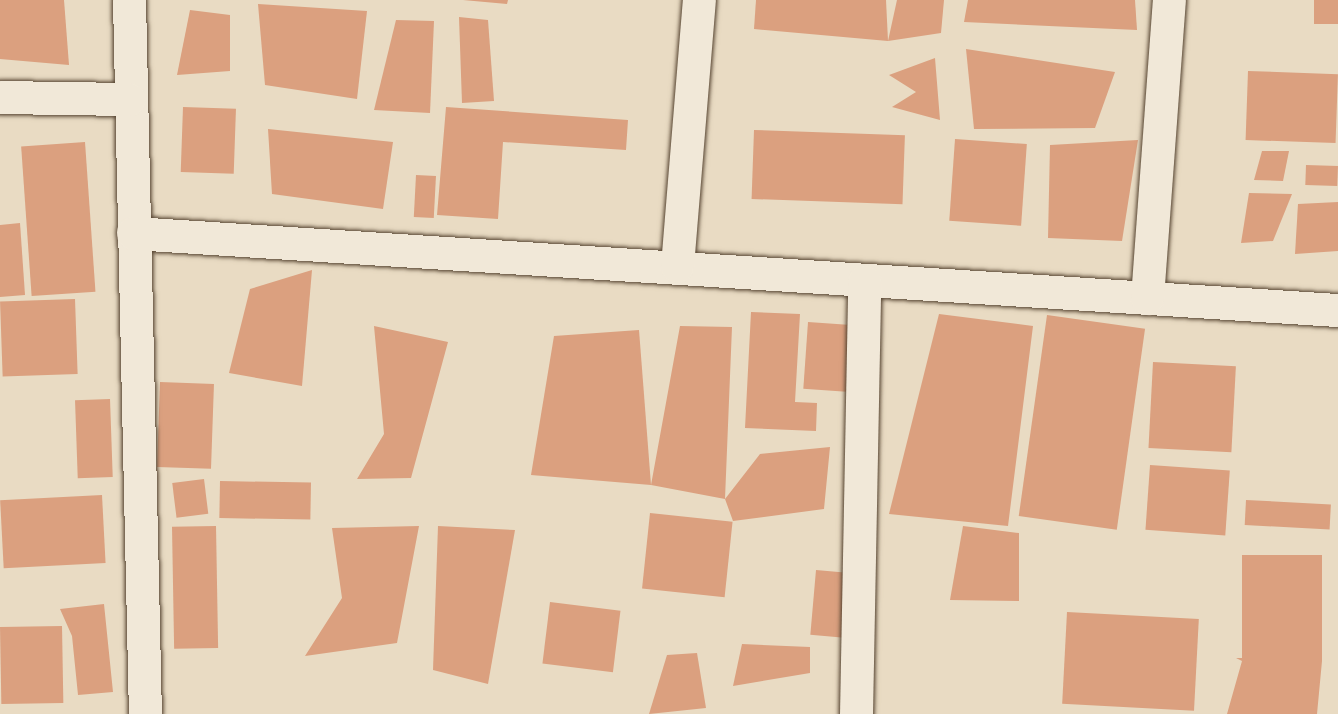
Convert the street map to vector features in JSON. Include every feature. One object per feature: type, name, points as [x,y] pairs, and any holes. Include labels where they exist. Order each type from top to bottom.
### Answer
[{"type":"street","points":[[129,0],[129,99],[145,714]]},
{"type":"street","points":[[677,266],[699,0]]},
{"type":"street","points":[[1147,298],[1170,0]]},
{"type":"street","points":[[0,97],[129,99]]},
{"type":"street","points":[[133,233],[1338,310]]},
{"type":"street","points":[[856,714],[864,281]]},
{"type":"building","points":[[0,0],[64,0],[69,65],[0,59]]},
{"type":"building","points":[[463,0],[508,0],[507,4]]},
{"type":"building","points":[[756,0],[886,0],[888,41],[754,29]]},
{"type":"building","points":[[897,0],[944,0],[941,33],[888,41]]},
{"type":"building","points":[[968,0],[1135,0],[1137,30],[964,22]]},
{"type":"building","points":[[1314,0],[1338,0],[1338,24],[1314,24]]},
{"type":"building","points":[[258,4],[367,11],[357,99],[265,85]]},
{"type":"building","points":[[190,10],[230,15],[230,71],[177,75]]},
{"type":"building","points":[[459,17],[488,20],[494,101],[462,103]]},
{"type":"building","points":[[396,20],[434,21],[430,113],[374,110]]},
{"type":"building","points":[[966,49],[1115,72],[1095,128],[974,129]]},
{"type":"building","points":[[935,58],[940,120],[892,107],[916,92],[889,75]]},
{"type":"building","points":[[1248,71],[1338,74],[1336,143],[1246,140]]},
{"type":"building","points":[[183,107],[236,109],[234,174],[181,172]]},
{"type":"building","points":[[446,107],[628,120],[626,150],[503,142],[498,219],[437,215]]},
{"type":"building","points":[[268,129],[393,142],[383,209],[272,194]]},
{"type":"building","points":[[754,130],[905,135],[902,204],[752,199]]},
{"type":"building","points":[[955,139],[1027,144],[1021,226],[949,221]]},
{"type":"building","points":[[1138,140],[1122,241],[1048,238],[1050,145]]},
{"type":"building","points":[[85,142],[95,292],[32,296],[21,146]]},
{"type":"building","points":[[1262,151],[1289,151],[1283,181],[1254,180]]},
{"type":"building","points":[[1306,165],[1338,166],[1337,186],[1305,185]]},
{"type":"building","points":[[416,175],[436,176],[434,218],[414,217]]},
{"type":"building","points":[[1249,193],[1292,194],[1273,241],[1241,243]]},
{"type":"building","points":[[1338,202],[1338,251],[1295,254],[1298,204]]},
{"type":"building","points":[[20,223],[25,295],[0,297],[0,225]]},
{"type":"building","points":[[312,270],[302,386],[229,373],[250,289]]},
{"type":"building","points":[[75,299],[78,374],[3,377],[0,302]]},
{"type":"building","points":[[751,312],[800,314],[795,402],[817,403],[816,431],[745,428]]},
{"type":"building","points":[[939,314],[1033,326],[1008,526],[889,514]]},
{"type":"building","points":[[1047,315],[1145,329],[1117,530],[1019,516]]},
{"type":"building","points":[[808,322],[851,325],[846,392],[803,389]]},
{"type":"building","points":[[374,326],[448,342],[411,478],[357,479],[384,434]]},
{"type":"building","points":[[680,326],[732,327],[725,499],[651,485]]},
{"type":"building","points":[[639,330],[651,485],[531,475],[554,336]]},
{"type":"building","points":[[1153,362],[1236,366],[1231,452],[1148,448]]},
{"type":"building","points":[[160,382],[214,384],[211,469],[157,467]]},
{"type":"building","points":[[110,399],[113,477],[78,478],[75,400]]},
{"type":"building","points":[[830,447],[824,509],[733,521],[725,499],[760,454]]},
{"type":"building","points":[[1150,465],[1230,471],[1225,535],[1145,530]]},
{"type":"building","points":[[204,479],[208,514],[177,518],[172,483]]},
{"type":"building","points":[[220,481],[311,483],[310,520],[219,518]]},
{"type":"building","points":[[102,495],[106,563],[4,568],[0,500]]},
{"type":"building","points":[[1246,500],[1331,504],[1330,529],[1245,525]]},
{"type":"building","points":[[650,513],[733,522],[725,597],[642,589]]},
{"type":"building","points":[[216,526],[218,648],[174,649],[172,527]]},
{"type":"building","points":[[419,526],[397,643],[305,656],[342,598],[332,528]]},
{"type":"building","points":[[438,526],[515,530],[488,684],[433,670]]},
{"type":"building","points":[[963,526],[1019,533],[1019,601],[950,600]]},
{"type":"building","points":[[1242,555],[1322,555],[1322,661],[1317,714],[1227,714],[1242,661],[1236,658],[1242,658]]},
{"type":"building","points":[[816,570],[850,573],[844,638],[810,635]]},
{"type":"building","points":[[550,602],[620,611],[613,672],[542,664]]},
{"type":"building","points":[[104,604],[113,692],[78,695],[72,636],[60,609]]},
{"type":"building","points":[[1067,612],[1199,619],[1194,711],[1062,704]]},
{"type":"building","points":[[62,626],[63,703],[1,704],[0,627]]},
{"type":"building","points":[[742,644],[810,647],[810,673],[733,686]]},
{"type":"building","points":[[697,653],[706,708],[649,714],[667,655]]}]
